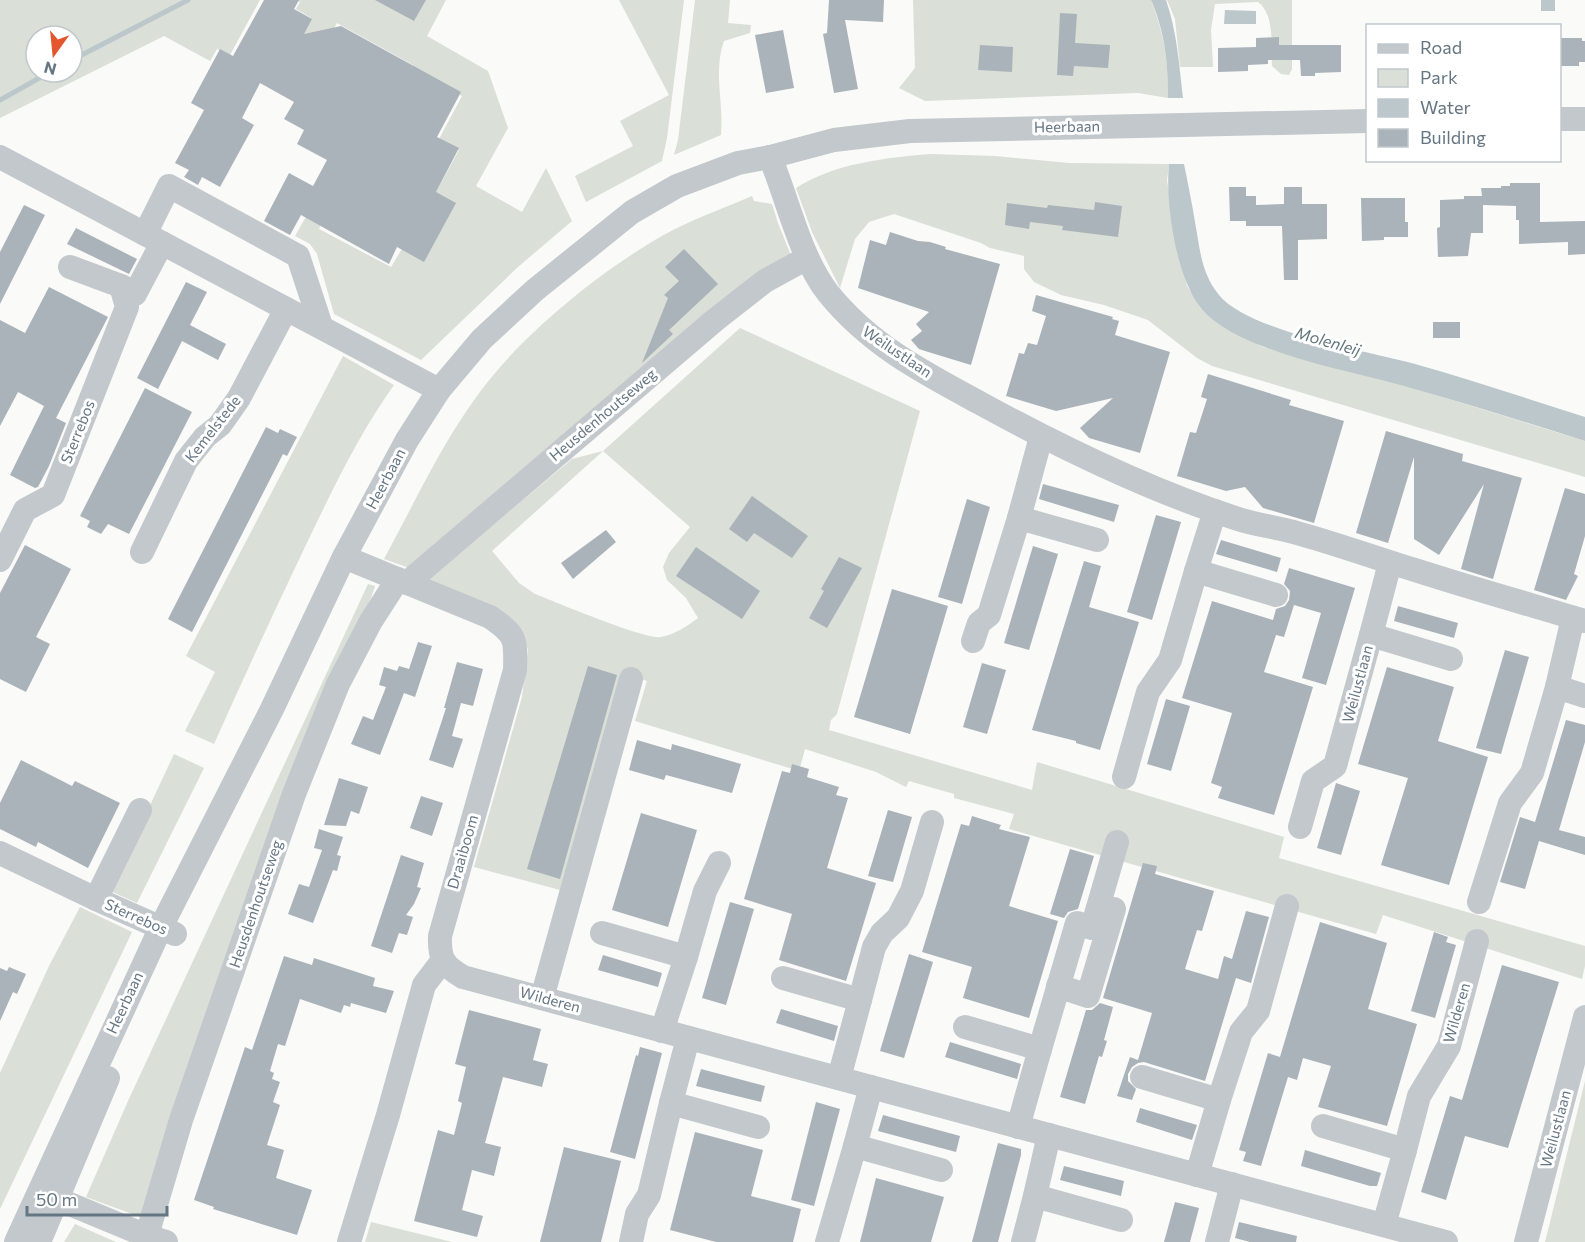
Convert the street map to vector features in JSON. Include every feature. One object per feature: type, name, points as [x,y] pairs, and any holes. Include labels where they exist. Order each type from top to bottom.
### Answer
[{"type":"street","points":[[1561,119],[1585,119]]},
{"type":"street","name":"Heerbaan","points":[[16,1242],[48,1195],[243,768],[344,557],[407,440],[439,390],[482,339],[535,290],[632,212],[677,186],[738,163],[834,140],[910,131],[1366,122]]},
{"type":"street","name":"Weilustlaan","points":[[770,157],[807,258],[827,291],[857,326],[897,356],[1041,437],[1161,490],[1215,511],[1296,533],[1579,620],[1532,773],[1510,803],[1479,902]]},
{"type":"street","points":[[3,165],[154,238],[439,390]]},
{"type":"street","points":[[70,267],[121,286],[135,294],[169,186],[298,256],[321,326]]},
{"type":"street","name":"Heusdenhoutseweg","points":[[153,1240],[181,1120],[294,794],[338,684],[371,621],[402,581],[714,320],[765,280],[807,258]]},
{"type":"street","name":"Sterrebos","points":[[0,560],[26,510],[52,495],[127,307],[121,286]]},
{"type":"street","name":"Kemelstede","points":[[142,552],[186,461],[205,437],[220,425],[239,398],[286,309]]},
{"type":"street","points":[[973,641],[979,623],[989,615],[1041,437]]},
{"type":"street","points":[[1124,777],[1148,692],[1170,660],[1215,511]]},
{"type":"street","points":[[1019,518],[1096,540]]},
{"type":"street","name":"Draaiboom","points":[[344,557],[490,617],[509,631],[516,648],[515,670],[440,936],[439,946],[443,960]]},
{"type":"street","name":"Weilustlaan","points":[[1300,827],[1313,780],[1335,766],[1390,562]]},
{"type":"street","points":[[1196,571],[1276,595]]},
{"type":"street","name":"Weilustlaan","points":[[1371,634],[1451,659]]},
{"type":"street","points":[[542,998],[631,679]]},
{"type":"street","points":[[1557,687],[1585,696]]},
{"type":"street","name":"Sterrebos","points":[[96,899],[140,810]]},
{"type":"street","points":[[839,1078],[874,946],[882,933],[898,918],[912,891],[932,822]]},
{"type":"street","points":[[1018,1126],[1077,923],[1092,928],[1125,844]]},
{"type":"street","name":"Sterrebos","points":[[0,853],[168,931]]},
{"type":"street","points":[[662,1031],[705,891],[719,863]]},
{"type":"street","points":[[1197,1175],[1241,1032],[1258,1011],[1287,906]]},
{"type":"street","points":[[602,933],[686,957]]},
{"type":"street","name":"Wilderen","points":[[1384,1226],[1419,1096],[1449,1046],[1477,941]]},
{"type":"street","points":[[349,1242],[388,1115],[424,985],[443,960]]},
{"type":"street","name":"Wilderen","points":[[443,960],[450,969],[464,977],[1232,1184],[1384,1226],[1409,1237],[1446,1242]]},
{"type":"street","points":[[783,978],[860,1000]]},
{"type":"street","name":"Weilustlaan","points":[[1526,1242],[1585,1017]]},
{"type":"street","points":[[965,1028],[1040,1049]]},
{"type":"street","points":[[632,1242],[638,1214],[649,1195],[688,1038]]},
{"type":"street","points":[[1142,1077],[1219,1100]]},
{"type":"street","points":[[827,1242],[871,1087]]},
{"type":"street","points":[[671,1103],[758,1127]]},
{"type":"street","points":[[1323,1126],[1405,1150]]},
{"type":"street","points":[[1023,1242],[1049,1135]]},
{"type":"street","points":[[855,1146],[941,1170]]},
{"type":"street","points":[[1217,1242],[1232,1184]]},
{"type":"street","points":[[48,1195],[153,1240]]},
{"type":"street","name":"Heerbaan","points":[[39,1242],[48,1195]]},
{"type":"street","points":[[1035,1196],[1121,1220]]},
{"type":"green space","points":[[0,0],[260,0],[230,55],[217,49],[210,61],[164,36],[84,76],[84,24],[24,24],[24,84],[68,84],[0,118]]},
{"type":"green space","points":[[296,0],[446,0],[427,36],[488,71],[508,128],[476,186],[522,212],[546,168],[572,221],[518,267],[421,360],[334,314],[317,254],[310,244],[295,236],[311,208],[325,216],[319,229],[391,267],[459,150],[439,139],[462,96],[431,79],[404,82],[413,65],[337,23],[300,90],[278,78],[311,18],[296,9],[300,2]]},
{"type":"green space","points":[[619,0],[684,0],[667,138],[662,161],[586,202],[575,176],[633,146],[620,121],[669,95]]},
{"type":"green space","points":[[695,0],[730,0],[728,23],[751,25],[750,33],[724,41],[719,64],[721,135],[674,155],[678,140]]},
{"type":"green space","points":[[913,0],[1151,0],[1165,48],[1168,98],[1138,93],[925,101],[899,88],[915,68]]},
{"type":"green space","points":[[1167,0],[1292,0],[1292,69],[1289,75],[1281,74],[1272,66],[1270,23],[1263,7],[1258,2],[1215,4],[1211,30],[1213,67],[1180,67],[1175,19]]},
{"type":"green space","points":[[930,154],[995,156],[1069,163],[1169,164],[1167,181],[1187,286],[1201,308],[1242,337],[1263,347],[1410,387],[1585,441],[1585,477],[1212,366],[1197,358],[1148,320],[1104,305],[1061,295],[1034,282],[1024,269],[1024,256],[990,248],[894,214],[869,222],[855,239],[840,288],[812,232],[796,188],[844,167],[878,160]]},
{"type":"green space","points":[[752,196],[754,201],[772,204],[792,258],[409,568],[384,559],[467,410],[519,346],[584,289],[654,240],[695,219]]},
{"type":"green space","points":[[740,328],[920,411],[837,714],[831,720],[829,730],[1032,790],[1037,762],[1284,837],[1279,858],[1585,946],[1585,966],[1582,979],[1383,915],[1376,934],[1009,829],[1014,814],[954,798],[954,794],[909,781],[906,787],[876,772],[805,749],[799,771],[635,721],[647,681],[623,673],[560,890],[474,867],[522,697],[528,650],[514,620],[493,606],[428,579],[572,459],[603,451]],"holes":[[[603,451],[690,527],[669,553],[663,567],[667,580],[686,598],[698,618],[676,632],[661,637],[620,627],[535,594],[519,583],[492,551]]]},
{"type":"green space","points":[[343,356],[394,385],[357,444],[335,486],[214,744],[185,731],[215,672],[186,656]]},
{"type":"green space","points":[[368,584],[375,586],[371,598],[359,622],[143,1218],[86,1197],[128,1101]]},
{"type":"green space","points":[[174,754],[204,768],[137,903],[110,891]]},
{"type":"green space","points":[[80,907],[132,932],[0,1209],[0,1073],[49,966]]},
{"type":"green space","points":[[1585,1081],[1585,1242],[1545,1242],[1547,1234]]},
{"type":"green space","points":[[371,1222],[452,1242],[365,1242]]},
{"type":"green space","points":[[75,1224],[116,1242],[64,1242]]},
{"type":"water","points":[[1151,0],[1166,0],[1170,12],[1183,98],[1168,98],[1165,48],[1160,24]]},
{"type":"water","points":[[1541,0],[1555,0],[1555,11],[1541,11]]},
{"type":"water","points":[[1225,10],[1256,11],[1256,24],[1224,24]]},
{"type":"water","points":[[1169,164],[1184,164],[1200,251],[1208,278],[1219,295],[1234,308],[1281,329],[1436,370],[1585,417],[1585,441],[1433,394],[1269,349],[1218,324],[1201,308],[1192,295],[1179,259],[1171,218]]},
{"type":"building","points":[[264,0],[299,0],[294,9],[312,19],[304,34],[341,26],[461,92],[437,137],[459,148],[436,192],[456,203],[424,262],[397,247],[389,264],[301,215],[290,235],[264,221],[289,173],[313,186],[327,160],[297,144],[304,130],[284,119],[294,102],[260,83],[242,118],[254,125],[220,187],[202,177],[198,185],[184,177],[189,170],[175,163],[204,110],[191,103],[220,49],[233,56]]},
{"type":"building","points":[[375,0],[426,0],[414,21]]},
{"type":"building","points":[[829,0],[884,0],[883,22],[845,20],[858,89],[834,93],[823,34],[827,33]]},
{"type":"building","points":[[1060,13],[1077,14],[1075,43],[1110,45],[1108,68],[1074,66],[1073,76],[1057,75]]},
{"type":"building","points":[[783,30],[794,88],[766,93],[755,35]]},
{"type":"building","points":[[1279,37],[1279,45],[1341,45],[1341,72],[1301,76],[1300,60],[1268,60],[1268,64],[1248,65],[1248,71],[1218,72],[1218,48],[1256,47],[1256,38]]},
{"type":"building","points":[[1561,38],[1582,38],[1582,41],[1585,41],[1585,62],[1579,62],[1579,66],[1561,66]]},
{"type":"building","points":[[980,45],[1013,47],[1012,72],[978,70]]},
{"type":"building","points":[[1510,183],[1540,183],[1540,222],[1585,221],[1585,254],[1568,255],[1568,242],[1519,244],[1519,220],[1516,220],[1516,206],[1483,205],[1483,233],[1471,233],[1468,256],[1438,257],[1437,228],[1440,227],[1440,200],[1482,196],[1481,188],[1501,188],[1501,186],[1510,186]]},
{"type":"building","points":[[1229,187],[1246,187],[1246,196],[1256,196],[1256,205],[1284,204],[1284,187],[1302,187],[1302,204],[1327,204],[1327,239],[1298,240],[1298,280],[1284,280],[1282,226],[1246,226],[1246,221],[1230,221]]},
{"type":"building","points":[[1361,198],[1405,198],[1405,222],[1408,222],[1408,237],[1384,237],[1384,240],[1362,241]]},
{"type":"building","points":[[1095,202],[1122,206],[1118,237],[1062,230],[1063,226],[1030,222],[1029,229],[1005,225],[1007,203],[1094,210]]},
{"type":"building","points":[[24,205],[45,215],[0,304],[0,252]]},
{"type":"building","points":[[76,228],[137,259],[129,274],[67,244]]},
{"type":"building","points":[[890,232],[1000,264],[971,365],[919,349],[911,340],[922,331],[916,324],[929,312],[858,288],[870,240],[886,245]]},
{"type":"building","points":[[684,249],[718,284],[669,330],[673,334],[642,363],[668,298],[664,295],[679,281],[665,267]]},
{"type":"building","points":[[186,282],[207,292],[190,325],[226,344],[218,360],[182,341],[158,389],[137,378]]},
{"type":"building","points":[[49,287],[108,317],[56,418],[66,423],[49,466],[38,487],[35,488],[10,475],[44,406],[18,392],[0,426],[0,320],[25,333]]},
{"type":"building","points":[[1036,295],[1113,317],[1112,319],[1119,321],[1115,335],[1170,352],[1140,453],[1089,438],[1080,428],[1113,398],[1056,411],[1006,396],[1019,353],[1024,354],[1028,343],[1037,345],[1046,316],[1032,311]]},
{"type":"building","points":[[1433,322],[1460,322],[1460,338],[1433,338]]},
{"type":"building","points":[[1208,374],[1291,400],[1289,405],[1344,421],[1314,523],[1263,508],[1245,487],[1226,491],[1177,476],[1190,432],[1196,433],[1207,399],[1201,397]]},
{"type":"building","points":[[145,388],[192,412],[129,534],[108,524],[101,534],[87,527],[90,521],[80,516]]},
{"type":"building","points":[[266,427],[278,433],[280,429],[297,437],[287,456],[283,454],[192,632],[168,619]]},
{"type":"building","points":[[1386,431],[1463,454],[1462,461],[1522,478],[1493,579],[1461,569],[1484,484],[1439,555],[1414,539],[1414,457],[1388,543],[1356,533]]},
{"type":"building","points":[[1043,484],[1119,505],[1114,522],[1039,499]]},
{"type":"building","points":[[1565,488],[1585,494],[1585,536],[1574,574],[1578,576],[1566,600],[1534,590]]},
{"type":"building","points":[[752,496],[808,536],[792,558],[754,533],[747,542],[729,529]]},
{"type":"building","points":[[967,499],[990,507],[962,604],[938,597]]},
{"type":"building","points":[[1156,515],[1181,522],[1152,620],[1127,612]]},
{"type":"building","points":[[606,530],[616,542],[573,579],[561,563]]},
{"type":"building","points":[[1221,540],[1281,558],[1277,572],[1216,554]]},
{"type":"building","points":[[25,545],[71,569],[36,637],[50,644],[26,692],[0,679],[0,593]]},
{"type":"building","points":[[1033,546],[1058,554],[1029,650],[1004,643]]},
{"type":"building","points":[[696,547],[760,591],[742,619],[676,576]]},
{"type":"building","points":[[839,557],[862,568],[827,628],[809,618],[824,591],[821,589]]},
{"type":"building","points":[[1084,561],[1101,566],[1089,607],[1139,622],[1100,750],[1076,743],[1076,741],[1032,730]]},
{"type":"building","points":[[1289,568],[1355,588],[1326,685],[1302,678],[1321,613],[1294,605],[1284,637],[1276,635],[1264,672],[1313,687],[1274,815],[1218,798],[1222,787],[1211,783],[1232,713],[1182,698],[1212,601],[1273,620],[1276,609],[1285,606],[1289,600],[1290,591],[1284,584]]},
{"type":"building","points":[[892,589],[948,606],[910,734],[854,717]]},
{"type":"building","points":[[1398,606],[1458,623],[1454,638],[1394,621]]},
{"type":"building","points":[[418,642],[432,646],[415,697],[404,693],[380,755],[351,744],[363,716],[373,720],[386,687],[379,685],[384,667],[397,671],[399,666],[409,669]]},
{"type":"building","points":[[1505,650],[1529,657],[1501,754],[1476,748]]},
{"type":"building","points":[[457,662],[483,669],[473,706],[461,703],[452,736],[463,739],[453,768],[429,760],[446,708],[444,708]]},
{"type":"building","points":[[982,663],[1006,670],[987,734],[963,727]]},
{"type":"building","points":[[588,666],[617,675],[560,879],[527,869]]},
{"type":"building","points":[[1387,667],[1454,687],[1438,741],[1488,757],[1449,885],[1381,865],[1408,778],[1358,764]]},
{"type":"building","points":[[1166,699],[1190,706],[1171,771],[1147,764]]},
{"type":"building","points":[[1566,720],[1585,725],[1585,742],[1559,830],[1585,837],[1585,855],[1539,841],[1525,889],[1500,882],[1520,817],[1535,822]]},
{"type":"building","points":[[637,740],[671,750],[672,744],[741,764],[732,793],[666,775],[664,780],[629,770]]},
{"type":"building","points":[[21,760],[72,786],[75,781],[120,803],[88,868],[38,842],[36,847],[0,829],[0,803]]},
{"type":"building","points":[[792,764],[809,769],[807,777],[839,787],[836,795],[848,798],[827,868],[876,883],[846,981],[779,960],[792,914],[744,899],[782,771],[790,773]]},
{"type":"building","points":[[339,778],[368,787],[359,814],[351,811],[346,826],[324,825]]},
{"type":"building","points":[[1336,783],[1360,791],[1341,855],[1317,848]]},
{"type":"building","points":[[421,796],[443,803],[432,836],[410,828]]},
{"type":"building","points":[[888,810],[912,817],[893,882],[868,876]]},
{"type":"building","points":[[641,813],[697,830],[668,927],[612,910]]},
{"type":"building","points":[[972,816],[1001,825],[999,829],[1030,837],[1009,906],[1058,921],[1029,1018],[963,998],[972,967],[922,952],[961,824],[969,826]]},
{"type":"building","points":[[319,829],[343,837],[337,855],[341,856],[337,871],[333,870],[313,923],[288,914],[299,884],[309,887],[322,850],[314,848]]},
{"type":"building","points":[[1070,849],[1094,856],[1078,909],[1068,912],[1064,918],[1050,914]]},
{"type":"building","points":[[401,855],[424,863],[417,887],[421,888],[406,915],[413,917],[407,935],[399,933],[392,953],[371,946]]},
{"type":"building","points":[[1143,863],[1157,866],[1155,874],[1214,891],[1202,931],[1197,930],[1185,969],[1218,979],[1224,956],[1232,959],[1246,911],[1269,917],[1251,983],[1236,978],[1205,1081],[1144,1062],[1138,1063],[1128,1074],[1128,1081],[1136,1089],[1132,1100],[1117,1096],[1130,1057],[1138,1060],[1152,1013],[1103,998]]},
{"type":"building","points":[[730,902],[754,909],[726,1005],[702,998]]},
{"type":"building","points":[[1320,922],[1387,943],[1368,1009],[1417,1024],[1387,1126],[1318,1107],[1331,1066],[1303,1058],[1297,1080],[1288,1077],[1261,1166],[1243,1161],[1246,1152],[1239,1150],[1268,1053],[1280,1057]]},
{"type":"building","points":[[1434,932],[1448,937],[1446,942],[1456,945],[1435,1018],[1411,1011]]},
{"type":"building","points":[[909,954],[933,962],[904,1058],[880,1051]]},
{"type":"building","points":[[603,955],[662,973],[658,987],[598,970]]},
{"type":"building","points":[[284,956],[312,965],[314,958],[375,978],[373,986],[394,991],[386,1013],[351,1003],[350,1007],[344,1005],[341,1013],[300,999],[285,1046],[278,1044],[270,1071],[274,1073],[272,1079],[280,1082],[273,1102],[280,1105],[267,1145],[284,1150],[276,1178],[312,1190],[297,1235],[213,1209],[214,1207],[194,1200],[245,1047],[252,1050]]},
{"type":"building","points":[[1502,965],[1559,982],[1508,1148],[1465,1136],[1446,1200],[1421,1192],[1450,1096],[1462,1100]]},
{"type":"building","points":[[9,967],[26,974],[17,994],[13,992],[0,1021],[0,968],[7,971]]},
{"type":"building","points":[[1100,1003],[1113,1007],[1104,1040],[1107,1041],[1102,1057],[1099,1056],[1085,1104],[1060,1097],[1086,1010],[1092,1010]]},
{"type":"building","points":[[781,1009],[838,1026],[834,1041],[776,1023]]},
{"type":"building","points":[[469,1010],[541,1029],[533,1060],[548,1064],[542,1087],[503,1077],[485,1143],[501,1147],[494,1176],[472,1170],[462,1210],[483,1216],[477,1237],[414,1221],[438,1130],[454,1135],[462,1103],[458,1101],[466,1067],[455,1064]]},
{"type":"building","points":[[950,1042],[1021,1064],[1017,1079],[945,1057]]},
{"type":"building","points":[[640,1047],[662,1053],[635,1159],[610,1152]]},
{"type":"building","points":[[701,1069],[765,1086],[761,1102],[696,1086]]},
{"type":"building","points":[[816,1102],[840,1109],[814,1206],[791,1200]]},
{"type":"building","points":[[1140,1108],[1197,1125],[1192,1140],[1136,1122]]},
{"type":"building","points":[[883,1115],[960,1136],[956,1152],[878,1131]]},
{"type":"building","points":[[695,1132],[763,1150],[751,1196],[801,1209],[793,1242],[716,1242],[670,1230]]},
{"type":"building","points":[[998,1143],[1021,1149],[1021,1155],[998,1242],[972,1242]]},
{"type":"building","points":[[564,1147],[621,1161],[601,1242],[540,1242]]},
{"type":"building","points":[[1305,1150],[1381,1173],[1377,1186],[1301,1166]]},
{"type":"building","points":[[1064,1166],[1124,1181],[1121,1196],[1060,1180]]},
{"type":"building","points":[[876,1178],[944,1197],[931,1242],[860,1242]]},
{"type":"building","points":[[1175,1202],[1199,1208],[1190,1242],[1164,1242]]},
{"type":"building","points":[[1239,1222],[1297,1236],[1296,1242],[1250,1242],[1235,1238]]},
{"type":"waterway","name":"Molenleij","points":[[84,54],[188,0]]},
{"type":"waterway","name":"Molenleij","points":[[0,100],[29,84]]}]
